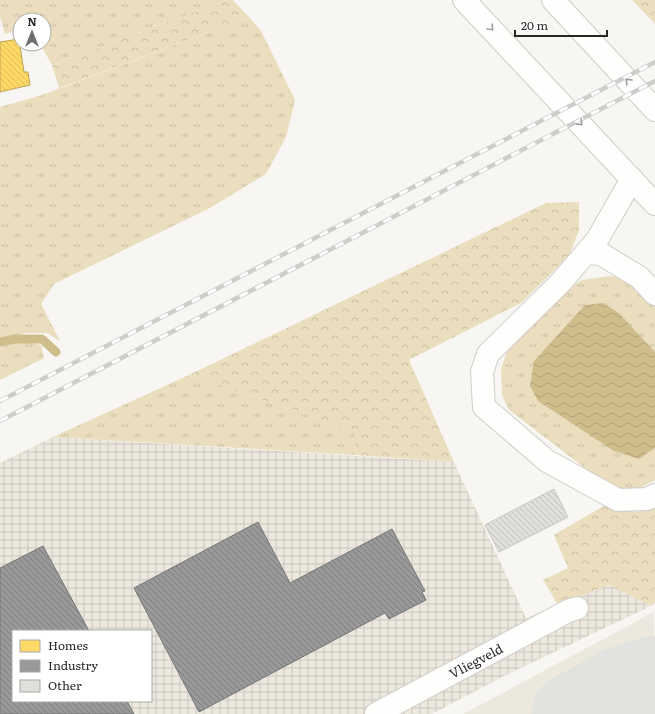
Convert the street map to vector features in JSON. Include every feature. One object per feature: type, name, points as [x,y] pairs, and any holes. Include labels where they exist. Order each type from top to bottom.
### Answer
[{"type":"main road","points":[[464,0],[655,204]]},
{"type":"main road","points":[[553,0],[655,110]]},
{"type":"main road","points":[[632,179],[597,240],[556,288],[488,354],[482,372],[484,407],[547,461],[618,500],[647,499],[655,495]]},
{"type":"main road","points":[[586,253],[601,254],[639,277],[655,294]]},
{"type":"main road","name":"Vliegveld","points":[[376,714],[568,611],[577,608]]},
{"type":"shaded area","points":[[53,437],[454,462],[526,618],[609,585],[651,606],[504,676],[432,714],[0,714],[0,463]]},
{"type":"shaded area","points":[[654,612],[655,714],[463,714]]},
{"type":"green space","points":[[0,0],[228,0],[52,65],[45,52],[52,52],[52,12],[12,12],[12,32],[5,34],[0,16]]},
{"type":"green space","points":[[228,0],[233,0],[249,17],[59,88],[52,65]]},
{"type":"green space","points":[[632,0],[655,0],[655,24]]},
{"type":"green space","points":[[249,17],[261,31],[295,100],[286,137],[266,174],[210,208],[54,284],[41,304],[60,341],[47,333],[26,333],[0,339],[0,107],[42,95]]},
{"type":"green space","points":[[579,202],[579,230],[569,256],[521,303],[409,360],[454,462],[355,455],[355,431],[189,375],[546,203]]},
{"type":"green space","points":[[611,276],[623,279],[644,293],[655,307],[655,352],[620,314],[639,459],[655,448],[655,480],[642,487],[622,489],[598,478],[509,410],[502,395],[501,369],[509,345],[560,294],[582,280]]},
{"type":"green space","points":[[26,341],[41,345],[44,358],[0,380],[0,347]]},
{"type":"green space","points":[[189,375],[355,431],[355,455],[53,437]]},
{"type":"green space","points":[[607,504],[635,512],[655,508],[655,603],[651,606],[609,585],[558,605],[543,580],[568,568],[554,535]]},
{"type":"water","points":[[603,303],[620,314],[655,352],[655,448],[639,459],[614,451],[538,401],[530,386],[534,361],[585,305]]},
{"type":"building: Homes","points":[[12,40],[12,52],[21,52],[24,72],[28,72],[30,85],[0,92],[0,42]]},
{"type":"building: Industry","points":[[258,522],[290,583],[392,529],[425,591],[422,592],[426,600],[389,619],[385,613],[199,712],[134,588]]},
{"type":"building: Industry","points":[[43,546],[88,630],[12,630],[12,702],[128,702],[134,714],[0,714],[0,568]]},
{"type":"building: Other","points":[[554,489],[568,517],[499,552],[485,525]]},
{"type":"waterway","points":[[0,342],[15,339],[42,339],[56,352]]},
{"type":"taxiway","points":[[573,714],[623,687],[655,677]]},
{"type":"railway","points":[[0,401],[655,62]]},
{"type":"railway","points":[[0,421],[655,81]]}]
